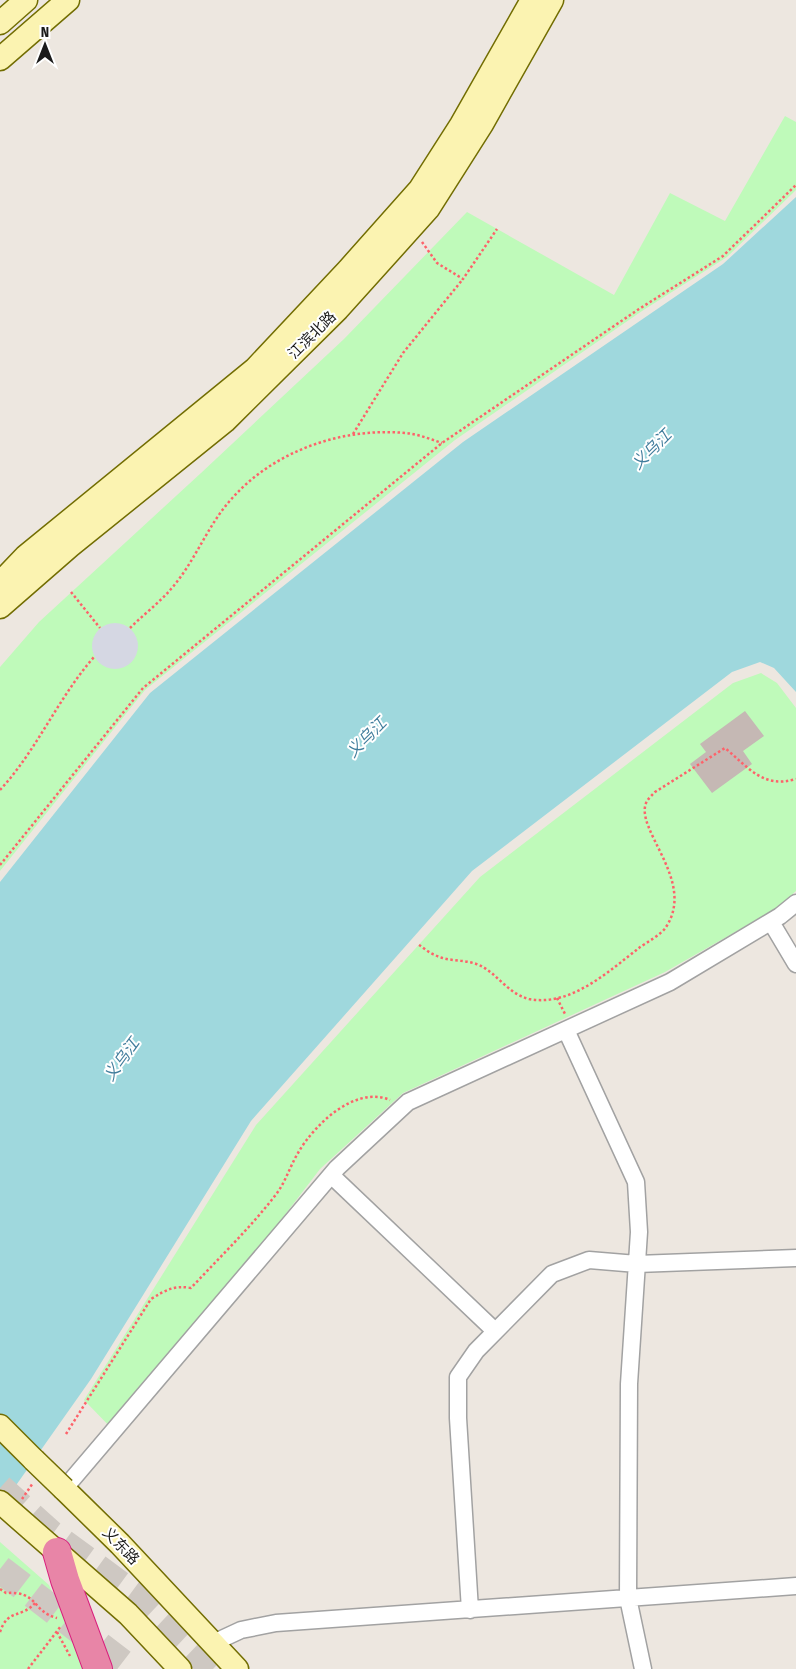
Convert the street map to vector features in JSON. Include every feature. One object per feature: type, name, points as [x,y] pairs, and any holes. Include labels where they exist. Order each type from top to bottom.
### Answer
[{"type":"highway","points":[[57,1552],[65,1580],[98,1669]]},
{"type":"main road","points":[[0,22],[26,0]]},
{"type":"main road","points":[[0,59],[68,0]]},
{"type":"main road","name":"江滨北路","points":[[0,583],[26,556],[255,369],[348,270],[420,189],[461,126],[532,0]]},
{"type":"main road","name":"江滨北路","points":[[0,607],[70,546],[225,421],[338,309],[428,209],[482,124],[552,0]]},
{"type":"main road","name":"义东路","points":[[0,1426],[120,1544],[237,1669]]},
{"type":"main road","points":[[10,1507],[57,1552],[128,1614],[180,1669]]},
{"type":"street","points":[[64,1489],[331,1175],[408,1102],[670,982],[771,922],[796,903]]},
{"type":"street","points":[[771,922],[796,964]]},
{"type":"street","points":[[566,1030],[636,1182],[639,1232],[629,1384],[628,1598],[643,1669]]},
{"type":"street","points":[[331,1175],[495,1331]]},
{"type":"street","points":[[470,1610],[458,1418],[458,1377],[476,1351],[552,1274],[589,1260],[637,1264],[796,1258]]},
{"type":"street","points":[[213,1643],[241,1630],[276,1623],[796,1586]]},
{"type":"path","points":[[0,865],[143,688],[442,443],[638,309],[723,256],[796,185]]},
{"type":"path","points":[[412,226],[437,263],[463,279]]},
{"type":"path","points":[[353,434],[403,353],[463,279],[497,229]]},
{"type":"path","points":[[130,628],[172,588],[208,529],[229,501],[257,474],[283,457],[315,444],[353,434],[379,432],[408,433],[442,443]]},
{"type":"path","points":[[71,592],[100,628]]},
{"type":"path","points":[[0,790],[22,763],[64,694],[94,657]]},
{"type":"path","points":[[419,945],[435,956],[466,960],[481,966],[510,990],[528,999],[546,1000],[566,996],[603,975],[666,927],[675,902],[675,884],[650,828],[646,813],[646,802],[654,792],[725,748],[766,780],[783,783],[796,779]]},
{"type":"path","points":[[66,1434],[151,1300],[168,1288],[180,1286],[191,1288],[276,1195],[298,1153],[316,1128],[339,1110],[361,1098],[380,1096],[394,1102]]},
{"type":"path","points":[[10,1507],[38,1476]]},
{"type":"path","points":[[0,1589],[6,1593],[19,1592],[28,1595],[40,1609],[51,1617],[65,1621],[28,1669]]},
{"type":"path","points":[[0,1632],[3,1623],[9,1615],[29,1610],[35,1603]]},
{"type":"green space","points":[[785,116],[796,122],[796,190],[727,257],[642,311],[455,440],[145,690],[0,871],[0,667],[39,622],[344,339],[467,212],[614,295],[670,193],[725,221]]},
{"type":"green space","points":[[761,673],[777,683],[796,708],[796,891],[777,908],[665,972],[403,1093],[320,1169],[117,1434],[84,1400],[256,1125],[480,877],[733,683]]},
{"type":"green space","points":[[0,1542],[49,1585],[88,1669],[0,1669]]},
{"type":"shaded area","points":[[120,623],[124,624],[134,633],[137,637],[137,655],[128,665],[120,669],[110,669],[102,665],[93,655],[92,641],[96,633],[106,624]]},
{"type":"water","name":"义乌江","points":[[796,197],[796,692],[774,668],[760,662],[732,672],[472,871],[251,1121],[91,1379],[0,1508],[0,882],[150,693],[463,442],[723,264]]},
{"type":"building","points":[[745,711],[764,736],[743,751],[752,764],[712,793],[690,764],[706,752],[700,744]]},
{"type":"tunnel","points":[[0,1488],[51,1534],[137,1597],[214,1669]]},
{"type":"tunnel","points":[[0,1569],[130,1669]]}]
